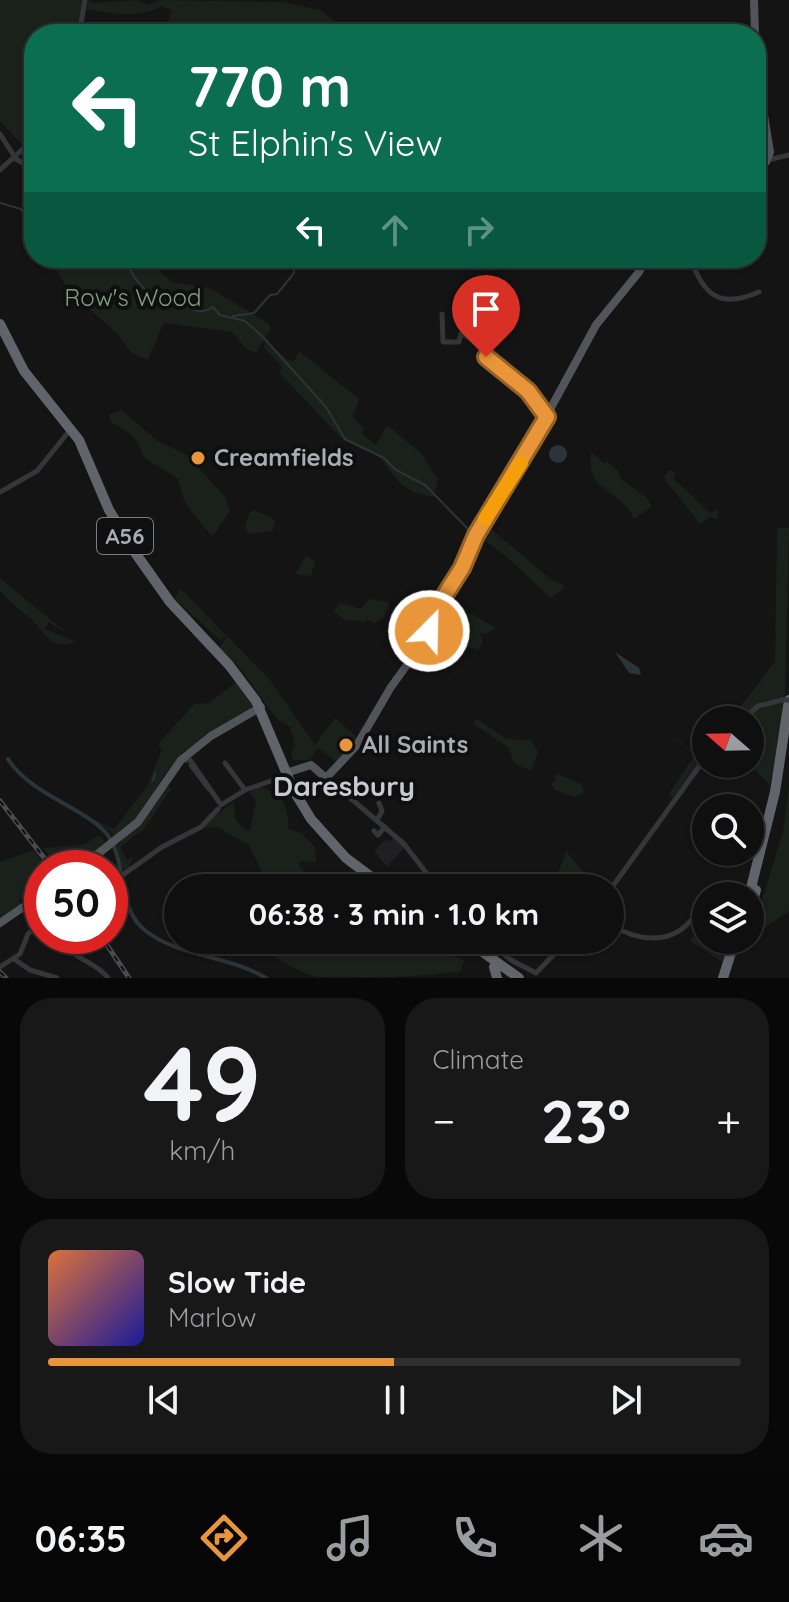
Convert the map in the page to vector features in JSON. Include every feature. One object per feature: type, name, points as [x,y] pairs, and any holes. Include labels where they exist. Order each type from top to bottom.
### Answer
[{"type":"highway","name":"A56","points":[[0,324],[31,381],[72,429],[110,512],[155,582],[229,665],[268,726],[288,774],[331,836],[376,874]]},
{"type":"highway","name":"A56","points":[[190,624],[231,660],[252,688],[257,709],[288,774],[321,832],[346,858],[367,874]]},
{"type":"highway","points":[[752,882],[775,792],[787,700]]},
{"type":"highway","points":[[758,882],[776,813],[789,739]]},
{"type":"highway","points":[[478,954],[519,978]]},
{"type":"highway","points":[[484,954],[504,972]]},
{"type":"main road","points":[[754,0],[755,24]]},
{"type":"main road","points":[[766,126],[771,156],[766,160]]},
{"type":"main road","points":[[288,774],[311,765],[326,778],[357,745],[391,687],[425,640],[429,620],[462,568],[476,535],[547,417],[599,320],[641,268]]},
{"type":"main road","points":[[105,850],[138,822],[179,769],[257,709]]},
{"type":"main road","points":[[154,799],[164,780],[191,760]]},
{"type":"main road","points":[[0,924],[24,908]]},
{"type":"street","points":[[81,24],[85,0]]},
{"type":"street","points":[[0,134],[15,157],[24,163]]},
{"type":"street","points":[[0,170],[24,148]]},
{"type":"street","points":[[771,156],[789,155]]},
{"type":"street","points":[[694,268],[700,282],[724,300],[735,301],[759,292]]},
{"type":"street","points":[[442,314],[443,342],[459,342],[461,333],[469,338],[528,391],[547,417]]},
{"type":"street","points":[[0,492],[37,471],[72,429]]},
{"type":"street","points":[[758,706],[787,700]]},
{"type":"street","points":[[191,760],[218,806]]},
{"type":"street","points":[[228,765],[245,790]]},
{"type":"street","points":[[128,872],[155,851],[201,827],[218,806],[245,790],[288,774]]},
{"type":"street","points":[[622,874],[692,776]]},
{"type":"street","points":[[326,778],[385,827],[409,850],[427,874]]},
{"type":"street","points":[[377,820],[382,811],[379,803]]},
{"type":"street","points":[[378,835],[385,827]]},
{"type":"street","points":[[624,931],[637,937],[676,935],[692,919]]},
{"type":"street","points":[[20,964],[24,944]]},
{"type":"street","points":[[0,967],[20,954]]},
{"type":"street","points":[[73,954],[108,978]]},
{"type":"street","points":[[494,954],[504,972],[536,973],[554,954]]},
{"type":"street","points":[[14,959],[57,978]]},
{"type":"shaded area","points":[[558,445],[567,454],[558,463],[549,454]]},
{"type":"shaded area","points":[[615,652],[639,668],[641,675],[629,673]]},
{"type":"shaded area","points":[[395,837],[405,847],[387,867],[374,851],[386,839],[389,842]]},
{"type":"green space","points":[[0,0],[85,0],[79,24],[24,24],[24,147],[0,121]]},
{"type":"green space","points":[[89,0],[92,3],[138,0],[148,5],[161,0],[283,2],[320,10],[339,24],[167,24],[172,10],[161,6],[134,14],[86,9]]},
{"type":"green space","name":"Row's Wood","points":[[156,268],[172,282],[210,288],[269,324],[271,329],[256,353],[246,349],[232,332],[164,323],[148,360],[131,351],[70,291],[56,270]]},
{"type":"green space","points":[[265,341],[288,360],[294,361],[299,351],[359,399],[353,417],[364,429],[362,434],[376,445],[387,425],[421,453],[438,480],[433,497],[413,492],[400,483],[379,457],[343,440],[279,372],[282,367],[264,348]]},
{"type":"green space","points":[[121,410],[158,441],[187,455],[225,497],[230,511],[213,536],[191,510],[178,479],[143,457],[132,435],[111,422],[109,415]]},
{"type":"green space","points":[[591,452],[604,463],[608,462],[619,472],[620,478],[646,497],[652,506],[634,519],[627,508],[593,476]]},
{"type":"green space","points":[[669,470],[676,472],[673,478],[710,513],[717,509],[718,519],[710,517],[700,524],[666,481],[664,477]]},
{"type":"green space","points":[[255,510],[275,520],[273,531],[250,534],[245,529],[249,513]]},
{"type":"green space","points":[[485,524],[552,580],[566,586],[551,598],[507,557],[478,536]]},
{"type":"green space","points":[[777,528],[789,528],[785,698],[765,701],[756,706],[741,706],[775,661]]},
{"type":"green space","points":[[306,556],[315,561],[311,576],[295,574]]},
{"type":"green space","points":[[0,578],[69,635],[49,622],[45,629],[76,642],[61,644],[50,640],[0,591]]},
{"type":"green space","points":[[181,589],[226,635],[221,641],[174,598]]},
{"type":"green space","points":[[370,599],[390,602],[384,617],[374,623],[367,619],[366,622],[345,620],[333,611],[340,603],[361,609]]},
{"type":"green space","points":[[447,600],[496,628],[486,634],[479,633],[483,640],[478,650],[459,645],[454,634],[445,631],[433,637],[431,622]]},
{"type":"green space","points":[[227,636],[270,680],[315,745],[335,718],[360,740],[339,764],[318,748],[310,760],[293,760],[291,753],[295,746],[290,727],[276,718],[240,668],[220,648]]},
{"type":"green space","points":[[238,681],[253,704],[251,709],[183,752],[163,777],[138,822],[115,840],[111,832],[89,817],[114,829],[147,786],[162,750],[158,744],[194,704],[209,703]]},
{"type":"green space","points":[[785,702],[770,785],[763,778],[764,706],[761,706]]},
{"type":"green space","points":[[477,719],[507,739],[531,740],[538,752],[531,771],[514,763],[508,747],[472,723]]},
{"type":"green space","points":[[692,759],[692,774],[673,798],[668,795]]},
{"type":"green space","points":[[557,773],[582,785],[584,792],[575,797],[555,790],[551,784],[557,779],[554,777]]},
{"type":"green space","points":[[167,785],[171,789],[144,829],[120,847],[122,850],[117,850],[116,846],[135,828]]},
{"type":"green space","points":[[260,787],[279,797],[286,807],[288,829],[301,833],[315,847],[316,862],[301,861],[299,865],[306,874],[263,874],[249,845],[217,827],[199,828],[234,802],[235,819],[246,831],[250,829],[256,801],[250,792]]},
{"type":"green space","points":[[789,787],[789,911],[764,928],[764,894],[783,831]]},
{"type":"green space","points":[[70,815],[108,843],[98,850],[43,848],[83,845],[98,836]]},
{"type":"green space","points":[[566,851],[585,874],[558,874]]},
{"type":"green space","points":[[24,854],[24,897],[19,900],[21,905],[0,920],[0,862]]},
{"type":"green space","points":[[272,954],[446,954],[464,960],[461,971],[391,977],[312,976]]},
{"type":"green space","points":[[710,954],[725,954],[722,962]]},
{"type":"waterway","points":[[0,203],[21,209],[24,214]]},
{"type":"waterway","points":[[130,268],[141,286],[154,295],[198,311],[213,307],[220,315],[245,321],[326,407],[345,439],[384,458],[396,470],[425,485],[472,533]]},
{"type":"waterway","points":[[233,316],[254,313],[270,295],[277,294],[294,273],[294,268]]},
{"type":"waterway","points":[[8,759],[31,783],[89,818],[109,837],[119,861],[126,900],[137,923],[147,932],[175,947],[237,965],[266,978]]},
{"type":"waterway","points":[[153,780],[155,774]]},
{"type":"railway","points":[[0,801],[38,850]]},
{"type":"railway","points":[[113,954],[129,978]]},
{"type":"railway","points":[[0,972],[6,978]]},
{"type":"slow traffic","points":[[485,519],[521,463]]},
{"type":"place","name":"Creamfields","points":[[198,458]]},
{"type":"place","name":"All Saints","points":[[346,745]]},
{"type":"district","name":"Daresbury","points":[[344,786]]},
{"type":"route","points":[[429,631],[429,620],[547,417],[528,391],[506,370],[486,357]]}]
